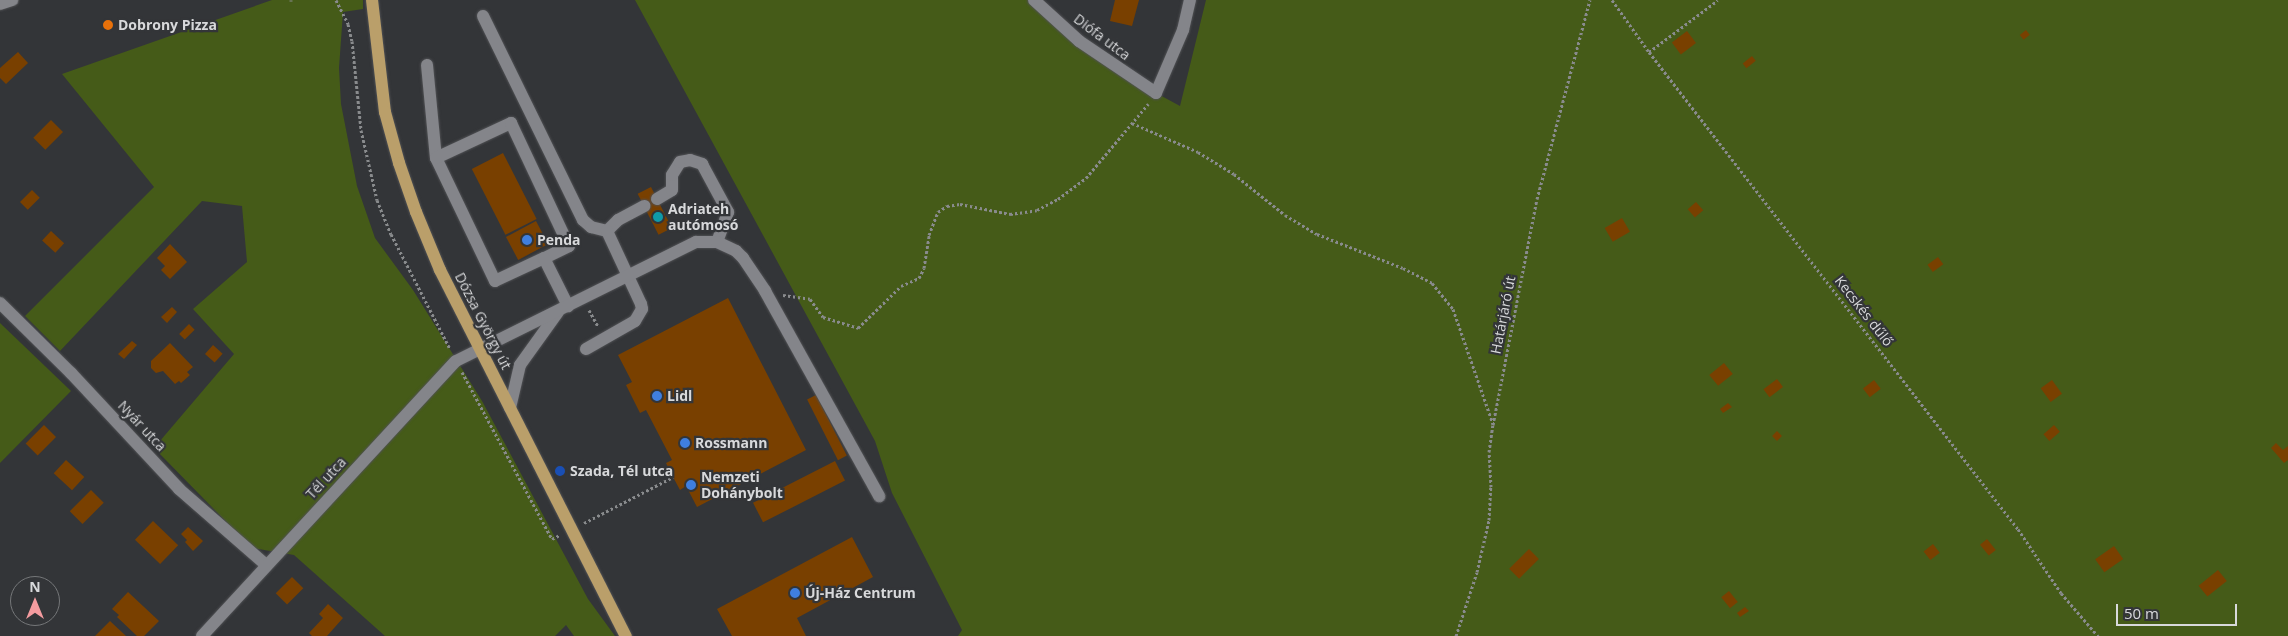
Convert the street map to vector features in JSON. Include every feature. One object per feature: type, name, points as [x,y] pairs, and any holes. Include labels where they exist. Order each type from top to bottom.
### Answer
[{"type":"main road","name":"Dózsa György út","points":[[372,0],[385,112],[399,163],[440,270],[626,636]]},
{"type":"street","points":[[0,4],[12,0]]},
{"type":"street","name":"Diófa utca","points":[[1034,0],[1079,41],[1156,93]]},
{"type":"street","points":[[1156,93],[1183,30],[1190,0]]},
{"type":"street","points":[[483,16],[583,220],[591,228],[607,231]]},
{"type":"street","points":[[427,65],[436,158],[495,281],[569,246],[511,124],[436,158]]},
{"type":"street","points":[[657,199],[672,190],[672,175],[675,167],[684,160],[697,161],[706,169],[728,212],[717,242],[736,251],[743,258],[769,299],[879,496]]},
{"type":"street","points":[[607,231],[618,220],[644,206]]},
{"type":"street","points":[[586,349],[635,321],[640,314],[641,304],[607,231]]},
{"type":"street","name":"Tél utca","points":[[202,636],[456,361],[628,276],[688,244],[705,241],[717,242]]},
{"type":"street","points":[[510,408],[520,365],[564,308],[544,258]]},
{"type":"street","name":"Nyár utca","points":[[0,304],[72,373],[180,489],[266,565]]},
{"type":"path","points":[[336,0],[348,24],[352,41],[361,130],[377,200],[392,234],[456,361]]},
{"type":"path","name":"Határjáró út","points":[[1456,636],[1477,572],[1489,520],[1491,488],[1489,452],[1537,199],[1590,0]]},
{"type":"path","name":"Kecskés dűlő","points":[[1612,0],[1649,52],[2018,529],[2061,593],[2098,636]]},
{"type":"path","points":[[1649,52],[1718,0]]},
{"type":"path","points":[[769,299],[780,294],[810,299],[823,318],[858,328],[901,286],[919,278],[924,268],[929,235],[938,212],[947,206],[960,204],[988,212],[1010,214],[1037,210],[1058,200],[1086,178],[1156,93]]},
{"type":"path","points":[[1132,123],[1198,152],[1234,174],[1285,215],[1317,234],[1403,268],[1432,283],[1453,308],[1493,426]]},
{"type":"path","points":[[583,298],[605,338]]},
{"type":"path","points":[[621,502],[673,477]]},
{"type":"green space","points":[[272,0],[363,0],[363,9],[343,12],[339,68],[341,104],[357,186],[375,238],[413,290],[482,401],[588,599],[615,636],[574,636],[566,625],[555,636],[385,636],[294,555],[252,548],[154,448],[234,354],[193,309],[247,262],[242,206],[202,201],[60,351],[25,316],[154,187],[62,74]]},
{"type":"green space","points":[[635,0],[1029,0],[1156,93],[1180,106],[1206,0],[2288,0],[2288,636],[958,636],[962,630],[892,493],[875,441]]},
{"type":"green space","points":[[0,323],[71,391],[0,463]]},
{"type":"building","points":[[1115,0],[1139,0],[1132,26],[1110,21]]},
{"type":"building","points":[[2026,30],[2030,35],[2024,40],[2020,35]]},
{"type":"building","points":[[1687,31],[1696,43],[1681,54],[1672,42]]},
{"type":"building","points":[[18,52],[28,63],[6,84],[0,78],[0,68]]},
{"type":"building","points":[[1752,56],[1756,61],[1746,68],[1743,64]]},
{"type":"building","points":[[51,120],[63,132],[45,150],[33,138]]},
{"type":"building","points":[[503,153],[537,219],[505,235],[472,169]]},
{"type":"building","name":"Adriateh autómosó","points":[[651,187],[672,228],[659,235],[638,194]]},
{"type":"building","points":[[32,190],[40,198],[28,210],[20,202]]},
{"type":"building","points":[[1696,202],[1703,210],[1695,218],[1688,209]]},
{"type":"building","points":[[1622,218],[1630,232],[1613,242],[1605,228]]},
{"type":"building","name":"Penda","points":[[536,221],[548,244],[518,260],[506,237]]},
{"type":"building","points":[[51,231],[64,243],[55,253],[42,241]]},
{"type":"building","points":[[170,244],[187,262],[170,279],[161,270],[165,266],[157,258]]},
{"type":"building","points":[[1938,257],[1943,264],[1933,272],[1927,265]]},
{"type":"building","points":[[728,298],[806,450],[697,507],[686,486],[680,490],[673,477],[666,463],[672,460],[646,410],[640,413],[626,385],[632,382],[618,355]]},
{"type":"building","points":[[172,307],[177,312],[167,323],[161,317]]},
{"type":"building","points":[[189,324],[195,330],[185,340],[179,334]]},
{"type":"building","points":[[132,341],[137,345],[124,359],[118,354]]},
{"type":"building","points":[[170,343],[193,367],[187,372],[190,375],[181,383],[179,381],[175,384],[163,371],[156,373],[151,368],[151,361]]},
{"type":"building","points":[[213,345],[223,354],[215,363],[205,354]]},
{"type":"building","points":[[1724,363],[1733,374],[1718,386],[1709,375]]},
{"type":"building","points":[[1777,379],[1783,387],[1769,397],[1763,389]]},
{"type":"building","points":[[1874,380],[1881,389],[1870,397],[1863,389]]},
{"type":"building","points":[[2052,380],[2062,394],[2051,402],[2041,388]]},
{"type":"building","points":[[816,395],[847,456],[838,460],[807,400]]},
{"type":"building","points":[[1728,403],[1732,407],[1723,413],[1720,409]]},
{"type":"building","points":[[44,425],[56,437],[38,455],[26,443]]},
{"type":"building","points":[[2054,425],[2060,432],[2049,441],[2043,434]]},
{"type":"building","points":[[1777,431],[1782,436],[1777,441],[1772,436]]},
{"type":"building","points":[[2276,443],[2283,450],[2288,446],[2288,460],[2284,463],[2271,448]]},
{"type":"building","points":[[66,460],[84,477],[72,490],[54,473]]},
{"type":"building","points":[[835,461],[845,481],[763,522],[753,503]]},
{"type":"building","points":[[91,490],[104,503],[83,524],[70,511]]},
{"type":"building","points":[[153,521],[178,545],[160,564],[135,540]]},
{"type":"building","points":[[188,527],[203,541],[193,551],[181,534]]},
{"type":"building","name":"Új-Ház Centrum","points":[[852,537],[873,577],[797,618],[806,636],[732,636],[717,609]]},
{"type":"building","points":[[1987,539],[1996,550],[1989,556],[1980,545]]},
{"type":"building","points":[[1933,544],[1940,553],[1930,560],[1924,551]]},
{"type":"building","points":[[2114,546],[2123,559],[2104,572],[2095,559]]},
{"type":"building","points":[[1529,549],[1539,559],[1519,579],[1509,569]]},
{"type":"building","points":[[2218,570],[2227,581],[2207,597],[2199,586]]},
{"type":"building","points":[[292,577],[303,588],[287,605],[276,593]]},
{"type":"building","points":[[1729,591],[1738,602],[1730,608],[1721,597]]},
{"type":"building","points":[[128,592],[159,621],[144,636],[137,636],[117,617],[119,615],[112,609]]},
{"type":"building","points":[[328,604],[343,618],[327,636],[312,636],[309,633],[323,618],[319,614]]},
{"type":"building","points":[[1745,607],[1749,611],[1740,617],[1737,613]]},
{"type":"building","points":[[110,621],[126,636],[95,636]]},
{"type":"place","name":"Dobrony Pizza","points":[[108,25]]},
{"type":"place","name":"Adriateh autómosó","points":[[658,217]]},
{"type":"place","name":"Penda","points":[[527,240]]},
{"type":"place","name":"Lidl","points":[[657,396]]},
{"type":"place","name":"Rossmann","points":[[685,443]]},
{"type":"place","name":"Szada, Tél utca","points":[[560,471]]},
{"type":"place","name":"Nemzeti Dohánybolt","points":[[691,485]]},
{"type":"place","name":"Új-Ház Centrum","points":[[795,593]]}]
